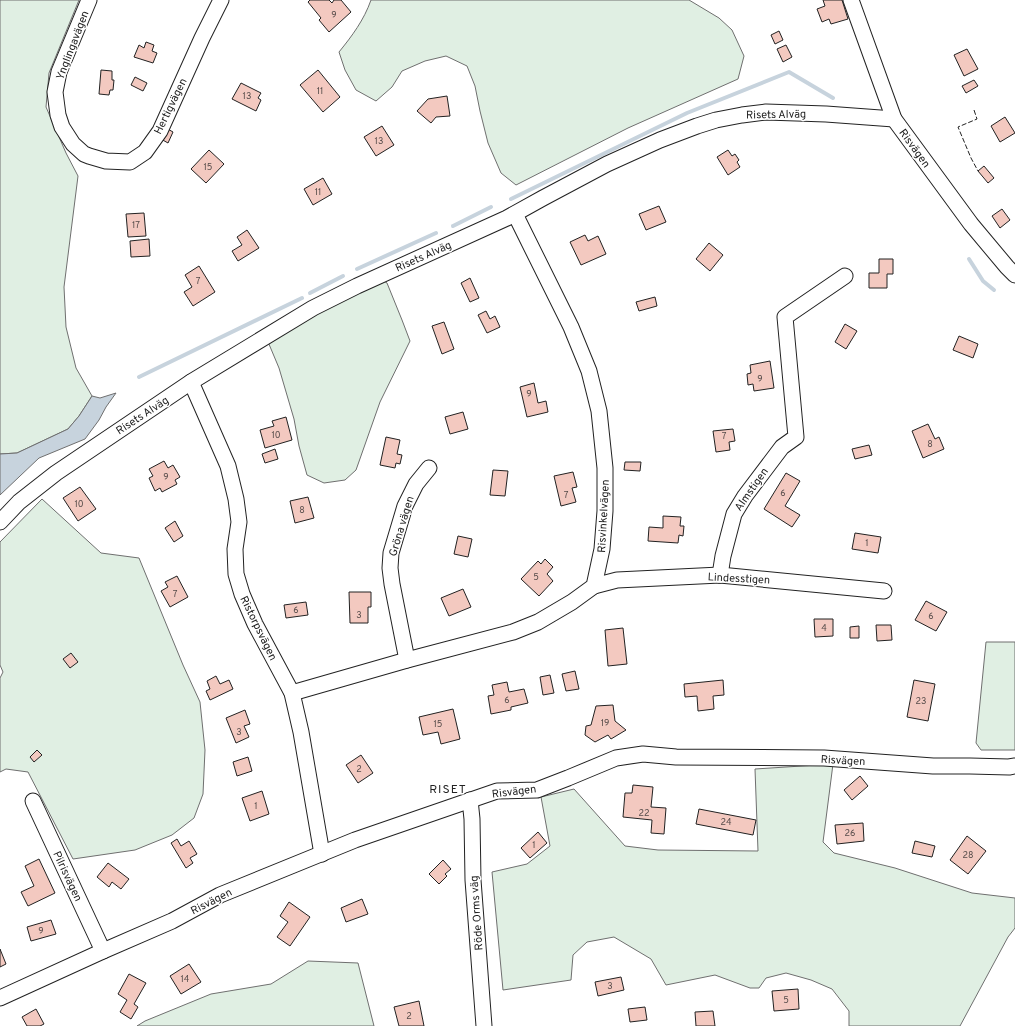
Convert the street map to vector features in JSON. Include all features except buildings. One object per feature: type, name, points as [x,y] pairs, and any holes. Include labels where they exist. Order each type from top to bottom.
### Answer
[{"type":"street","name":"Ynglingavägen","points":[[84,154],[73,144],[62,127],[58,115],[55,92],[59,72],[90,0]]},
{"type":"street","name":"Hertigvägen","points":[[84,154],[106,161],[130,162],[144,152],[160,131],[221,0]]},
{"type":"street","name":"Risvägen","points":[[851,0],[894,118],[971,224],[1015,275]]},
{"type":"street","name":"Risets Alväg","points":[[0,522],[19,502],[56,473],[191,382],[313,308],[515,214],[620,158],[660,140],[697,126],[716,120],[742,115],[766,112],[894,118]]},
{"type":"street","name":"Risvinkelvägen","points":[[515,214],[571,327],[589,371],[599,411],[605,468],[605,511],[602,549],[594,586]]},
{"type":"street","name":"Almstigen","points":[[720,575],[723,556],[734,514],[757,479],[782,447],[796,437],[786,317],[845,276]]},
{"type":"street","name":"Ristorpsvägen","points":[[191,382],[228,466],[236,499],[239,522],[235,549],[236,574],[242,594],[255,624],[292,693],[301,732],[322,854]]},
{"type":"street","name":"Gröna vägen","points":[[406,660],[392,584],[390,568],[391,553],[405,506],[416,484],[429,468]]},
{"type":"street","name":"Lindesstigen","points":[[594,586],[617,580],[720,575],[884,591]]},
{"type":"street","points":[[292,693],[406,660],[513,632],[538,622],[572,602],[594,586]]},
{"type":"street","name":"Risvägen","points":[[0,998],[103,951],[172,922],[220,895],[355,840],[497,791],[537,790],[616,758],[643,754],[676,756],[824,758],[933,766],[1015,766]]},
{"type":"street","name":"Röde Orms väg","points":[[470,800],[472,819],[473,880],[484,1026]]},
{"type":"street","name":"Pilrisvägen","points":[[34,801],[103,951]]},
{"type":"green space","points":[[0,0],[79,0],[49,73],[46,107],[66,153],[78,176],[64,287],[66,327],[76,368],[92,396],[79,416],[68,429],[17,453],[0,454]]},
{"type":"green space","points":[[371,0],[689,0],[719,18],[732,30],[744,56],[738,79],[628,128],[516,185],[501,173],[488,143],[475,86],[467,66],[446,56],[425,61],[402,71],[392,87],[376,101],[356,90],[345,70],[339,52],[357,28]]},
{"type":"green space","points":[[384,281],[387,283],[410,341],[380,402],[356,470],[345,480],[324,483],[307,475],[299,446],[294,419],[279,368],[266,337]]},
{"type":"green space","points":[[42,499],[101,553],[139,558],[183,665],[200,702],[205,750],[203,794],[194,818],[172,835],[135,850],[73,859],[28,772],[6,769],[0,772],[0,678],[3,672],[0,665],[0,542]]},
{"type":"green space","points":[[986,642],[1015,642],[1015,750],[981,750],[976,743]]},
{"type":"green space","points":[[833,764],[823,842],[834,853],[895,868],[972,893],[1015,898],[1015,928],[1008,937],[960,1026],[849,1026],[849,1011],[832,989],[811,980],[786,973],[766,978],[759,988],[750,988],[715,975],[666,985],[651,959],[614,937],[587,942],[573,955],[571,980],[503,990],[492,872],[527,864],[550,846],[541,797],[574,789],[625,846],[658,850],[758,851],[755,769]]},
{"type":"green space","points":[[308,961],[358,963],[374,1026],[137,1026],[145,1021],[211,994],[271,984]]},
{"type":"shaded area","points":[[116,393],[85,439],[39,458],[0,495],[0,454],[17,453],[68,429],[79,416],[92,396],[100,398]]},
{"type":"waterway","points":[[511,199],[687,113],[789,72],[833,98]]},
{"type":"waterway","points":[[453,226],[491,207]]},
{"type":"waterway","points":[[357,269],[436,233]]},
{"type":"waterway","points":[[969,259],[983,281],[994,290]]},
{"type":"waterway","points":[[310,293],[343,276]]},
{"type":"waterway","points":[[139,377],[302,298]]},
{"type":"fence","points":[[974,110],[977,119],[958,127],[978,171]]},
{"type":"district","name":"RISET","points":[[448,789]]}]
